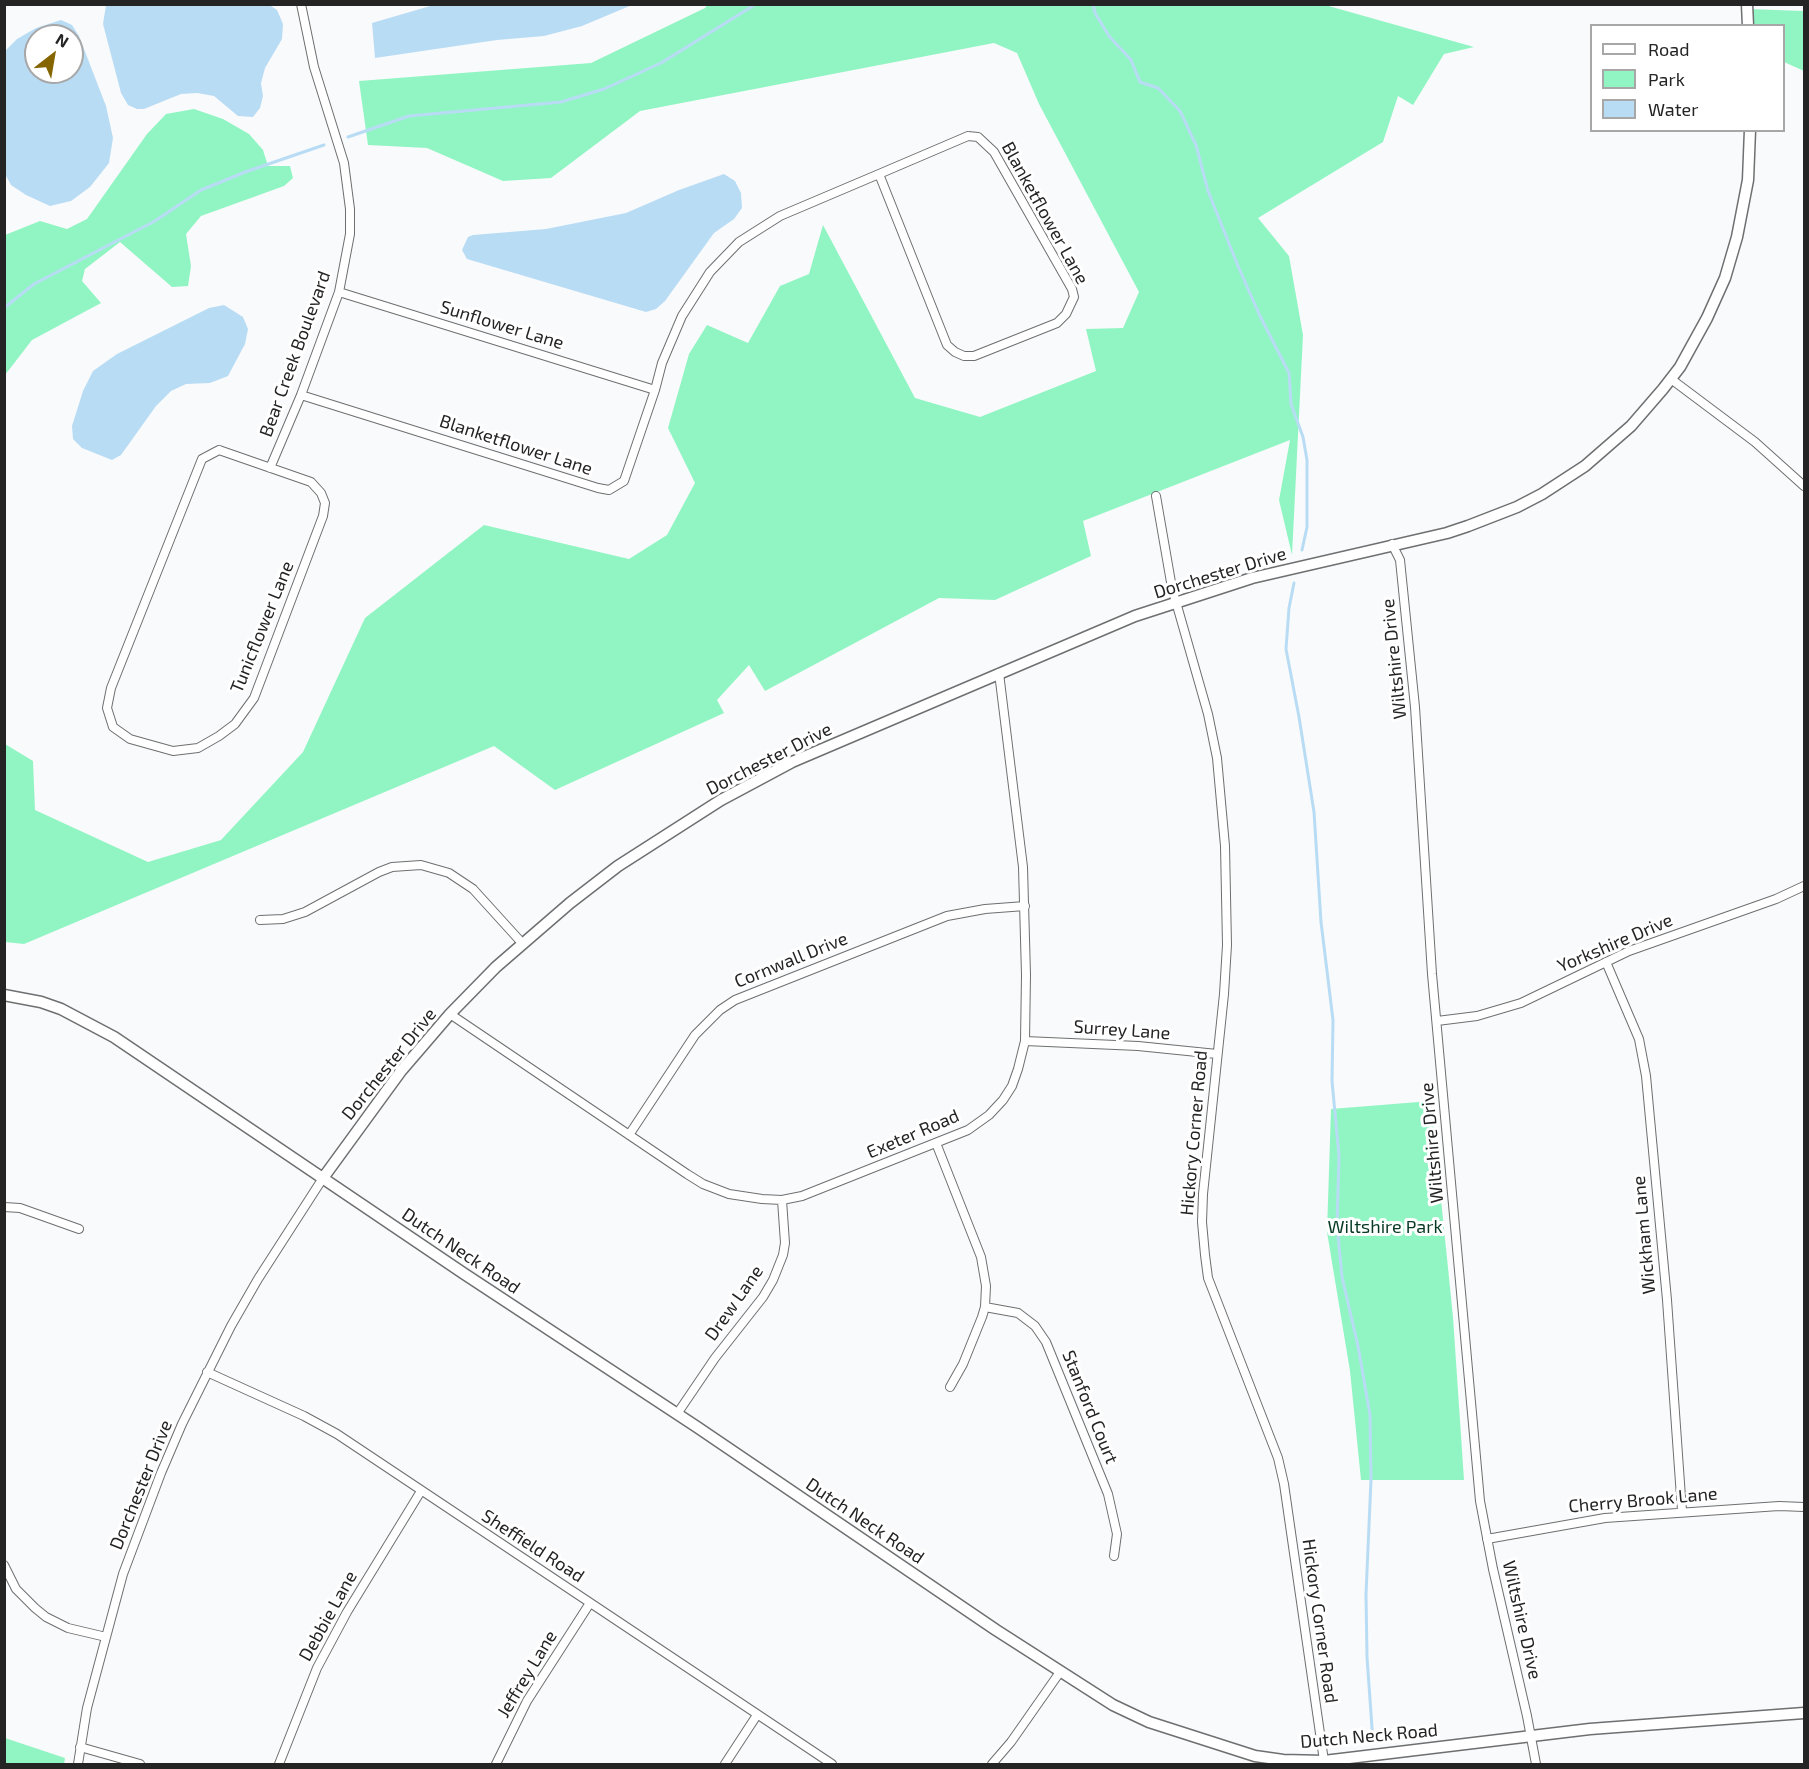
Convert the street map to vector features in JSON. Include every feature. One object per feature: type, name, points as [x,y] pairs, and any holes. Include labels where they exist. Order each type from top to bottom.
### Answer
[{"type":"street","name":"Bear Creek Boulevard","points":[[270,468],[339,292],[350,234],[344,163],[314,67],[301,4]]},
{"type":"street","points":[[1747,4],[1748,24]]},
{"type":"street","name":"Dorchester Drive","points":[[78,1764],[87,1708],[123,1574],[161,1473],[207,1372],[258,1279],[323,1178],[395,1079],[450,1014],[522,943],[618,866],[720,800],[792,762],[1135,616],[1252,578],[1447,533],[1468,526],[1508,511],[1542,494],[1585,466],[1633,423],[1671,379],[1699,335],[1725,278],[1744,208],[1748,180],[1750,132]]},
{"type":"street","name":"Blanketflower Lane","points":[[300,394],[609,490],[624,481],[662,363],[682,316],[710,272],[740,242],[780,216],[968,136],[978,137],[994,152],[1072,289],[1074,297],[1066,314],[1058,323],[974,356],[964,356],[955,352],[948,345],[879,174]]},
{"type":"street","name":"Sunflower Lane","points":[[339,292],[655,390]]},
{"type":"street","points":[[1671,379],[1755,442],[1804,486]]},
{"type":"street","name":"Tunicflower Lane","points":[[219,450],[270,468],[311,482],[321,493],[325,503],[323,516],[254,698],[235,724],[198,748],[173,751],[130,739],[113,727],[107,708],[111,688],[202,459],[219,450]]},
{"type":"street","name":"Hickory Corner Road","points":[[1156,496],[1176,602],[1203,690],[1217,758],[1227,895],[1224,994],[1203,1194],[1202,1238],[1208,1278],[1278,1458],[1284,1484],[1324,1763]]},
{"type":"street","name":"Wiltshire Drive","points":[[1392,544],[1400,560],[1416,718],[1425,884],[1480,1501],[1536,1764]]},
{"type":"street","name":"Exeter Road","points":[[450,1014],[687,1174],[715,1189],[751,1198],[782,1200],[816,1191],[968,1130],[989,1115],[1012,1086],[1025,1041],[1023,867],[999,673]]},
{"type":"street","points":[[260,920],[283,919],[305,912],[379,872],[400,866],[421,865],[449,873],[473,889],[522,943]]},
{"type":"street","name":"Yorkshire Drive","points":[[1437,1021],[1477,1016],[1521,1003],[1636,948],[1776,899],[1804,886]]},
{"type":"street","name":"Cornwall Drive","points":[[628,1135],[695,1035],[720,1010],[735,1000],[947,916],[984,909],[1025,906]]},
{"type":"street","name":"Wickham Lane","points":[[1606,962],[1639,1039],[1644,1065],[1667,1300],[1682,1511]]},
{"type":"street","name":"Dutch Neck Road","points":[[4,995],[41,1002],[95,1025],[1059,1672],[1113,1705],[1149,1722],[1255,1756],[1324,1763],[1644,1723],[1804,1713]]},
{"type":"street","name":"Surrey Lane","points":[[1025,1041],[1138,1046],[1217,1054]]},
{"type":"street","points":[[936,1143],[981,1257],[986,1286],[985,1307],[963,1364],[950,1387]]},
{"type":"street","name":"Drew Lane","points":[[677,1414],[773,1280],[783,1255],[782,1200]]},
{"type":"street","points":[[4,1207],[20,1208],[79,1229]]},
{"type":"street","name":"Stanford Court","points":[[985,1307],[1018,1313],[1035,1326],[1046,1342],[1108,1494],[1117,1534],[1114,1556]]},
{"type":"street","name":"Sheffield Road","points":[[207,1372],[312,1420],[377,1460],[832,1764]]},
{"type":"street","name":"Debbie Lane","points":[[279,1764],[317,1668],[347,1611],[421,1491]]},
{"type":"street","name":"Cherry Brook Lane","points":[[1487,1539],[1605,1518],[1682,1511],[1779,1506],[1804,1507]]},
{"type":"street","points":[[4,1565],[16,1589],[46,1617],[68,1628],[106,1637]]},
{"type":"street","name":"Jeffrey Lane","points":[[496,1764],[527,1701],[590,1603]]},
{"type":"street","points":[[992,1764],[1011,1742],[1059,1672]]},
{"type":"street","points":[[725,1764],[757,1715]]},
{"type":"street","points":[[80,1747],[140,1764]]},
{"type":"street","points":[[1283,1760],[1294,1764]]},
{"type":"green space","points":[[708,4],[1325,5],[1474,47],[1444,54],[1413,105],[1398,96],[1383,142],[1258,218],[1289,256],[1303,335],[1292,555],[1279,500],[1290,440],[1083,521],[1091,556],[995,600],[939,598],[765,691],[749,665],[717,700],[724,713],[555,790],[494,746],[24,944],[5,942],[5,744],[33,761],[35,810],[148,862],[221,840],[303,752],[365,618],[484,525],[629,559],[667,535],[695,483],[668,428],[689,354],[707,325],[748,343],[780,286],[809,274],[823,225],[915,398],[980,417],[1096,371],[1086,329],[1123,328],[1139,292],[1039,104],[1017,53],[994,43],[640,111],[551,178],[503,181],[427,148],[368,145],[359,81],[591,63],[705,8]]},
{"type":"green space","points":[[1748,9],[1804,11],[1804,71],[1785,62],[1785,24],[1749,24]]},
{"type":"green space","points":[[194,109],[223,119],[249,134],[263,150],[268,166],[290,166],[293,178],[284,186],[201,216],[186,234],[191,266],[188,286],[172,287],[120,242],[85,269],[82,281],[101,303],[32,340],[5,375],[5,235],[40,221],[67,229],[87,219],[147,134],[166,114]]},
{"type":"green space","name":"Wiltshire Park","points":[[1431,1101],[1453,1317],[1464,1480],[1361,1480],[1350,1371],[1327,1232],[1331,1109]]},
{"type":"green space","points":[[5,1738],[65,1758],[64,1764],[5,1764]]},
{"type":"water","points":[[268,4],[277,10],[283,24],[282,39],[265,68],[261,83],[263,96],[260,108],[253,117],[238,116],[214,96],[197,93],[181,94],[144,109],[128,105],[121,93],[103,24],[106,5]]},
{"type":"water","points":[[437,4],[632,5],[582,26],[544,36],[497,40],[375,58],[372,23]]},
{"type":"water","points":[[61,20],[70,24],[48,24]]},
{"type":"water","points":[[24,35],[24,84],[84,84],[84,49],[106,106],[113,138],[109,163],[90,187],[71,201],[50,206],[11,185],[5,174],[5,51]]},
{"type":"water","points":[[724,174],[735,181],[741,193],[742,208],[734,219],[714,233],[665,301],[656,309],[646,312],[467,259],[462,250],[468,237],[473,235],[546,229],[626,213]]},
{"type":"water","points":[[224,305],[243,317],[248,329],[245,344],[228,376],[210,383],[186,384],[171,391],[156,406],[121,455],[112,460],[82,448],[73,439],[72,426],[83,391],[93,371],[117,354],[209,308]]},
{"type":"waterway","points":[[348,137],[409,116],[561,102],[604,89],[661,63],[756,4]]},
{"type":"waterway","points":[[1093,4],[1095,13],[1109,36],[1131,60],[1140,82],[1158,88],[1180,111],[1196,145],[1208,191],[1238,266],[1289,373],[1291,404],[1303,437],[1307,460],[1307,527],[1302,550]]},
{"type":"waterway","points":[[4,308],[34,284],[155,221],[201,190],[324,145]]},
{"type":"waterway","points":[[1294,583],[1289,608],[1286,649],[1314,812],[1321,922],[1333,1020],[1332,1081],[1339,1156],[1337,1225],[1342,1277],[1358,1346],[1370,1415],[1371,1480],[1366,1594],[1367,1657],[1373,1742]]}]
